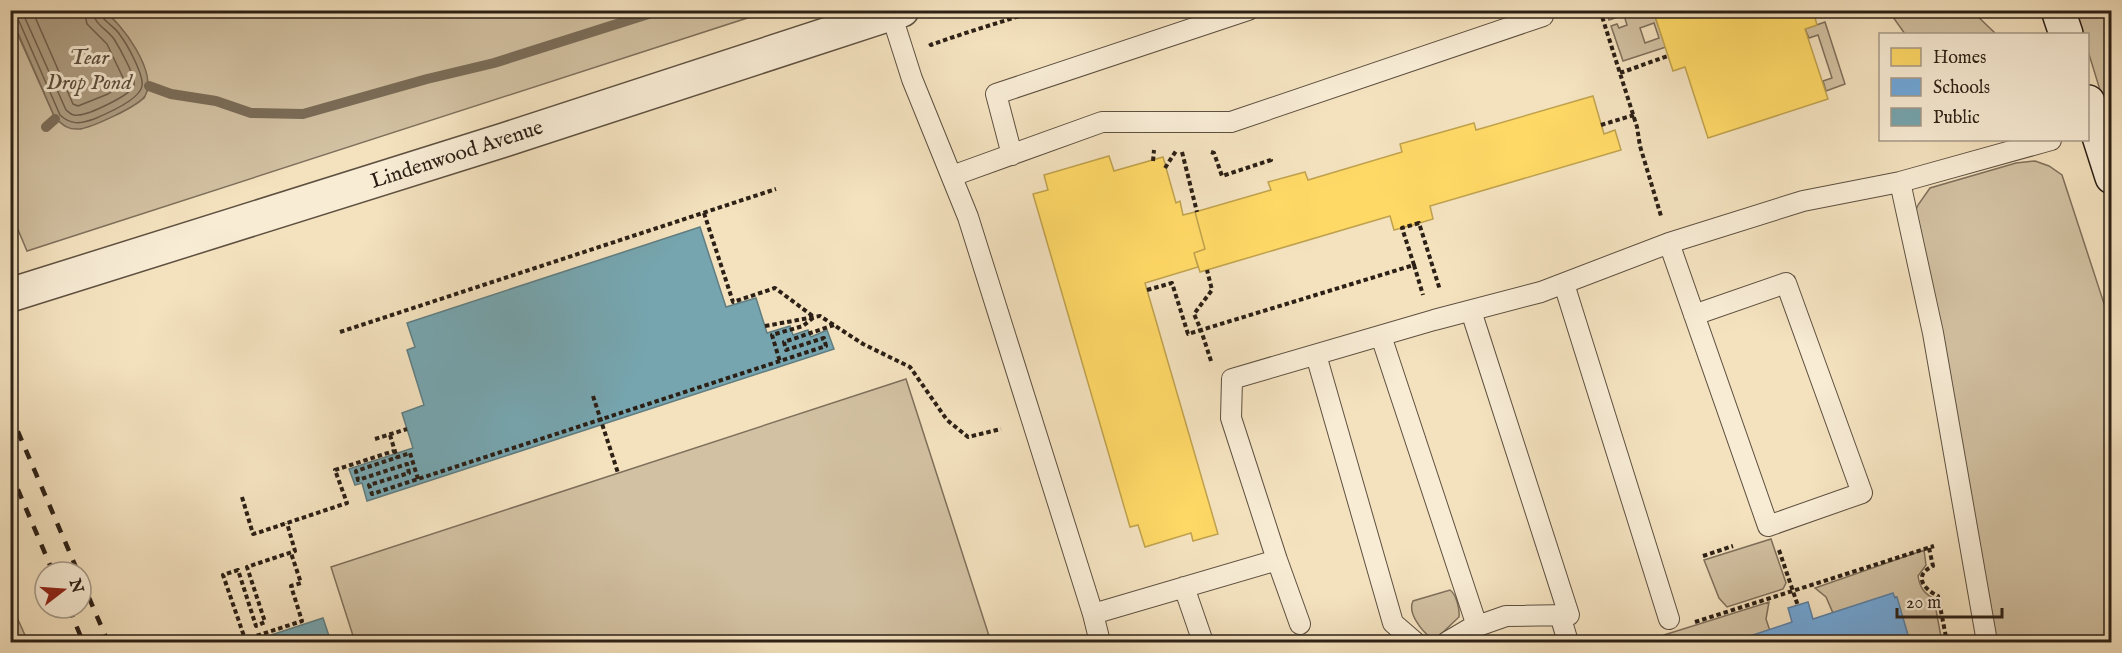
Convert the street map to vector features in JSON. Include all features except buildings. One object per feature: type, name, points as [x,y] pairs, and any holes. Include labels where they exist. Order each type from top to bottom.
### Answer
[{"type":"street","points":[[2058,10],[2066,33]]},
{"type":"street","name":"Lindenwood Avenue","points":[[10,296],[493,144],[895,12]]},
{"type":"street","points":[[2090,120],[2112,177]]},
{"type":"lane","points":[[1012,155],[996,94],[1248,10]]},
{"type":"lane","points":[[952,176],[1102,122],[1231,122],[1543,16],[1541,10]]},
{"type":"lane","points":[[895,12],[912,79],[968,217],[1100,642]]},
{"type":"lane","points":[[1300,624],[1231,418],[1232,379],[1541,292],[1669,243],[1803,201],[1900,182],[2047,141]]},
{"type":"lane","points":[[1900,182],[1933,333],[1987,642]]},
{"type":"lane","points":[[1669,243],[1694,315],[1768,526],[1862,493],[1786,284],[1694,315]]},
{"type":"lane","points":[[1564,284],[1678,622]]},
{"type":"lane","points":[[1447,642],[1477,626],[1506,616],[1569,615],[1471,311]]},
{"type":"lane","points":[[1381,336],[1477,626]]},
{"type":"lane","points":[[1316,355],[1393,623],[1415,642]]},
{"type":"lane","points":[[1093,614],[1277,560]]},
{"type":"lane","points":[[1184,587],[1203,642]]},
{"type":"lane","points":[[1560,615],[1568,642]]},
{"type":"path","points":[[928,37],[931,45],[946,38],[970,33],[1038,10]]},
{"type":"path","points":[[1600,10],[1634,115],[1640,146],[1669,243]]},
{"type":"path","points":[[1620,73],[1668,56]]},
{"type":"path","points":[[1601,125],[1634,115]]},
{"type":"path","points":[[1149,145],[1155,146],[1153,161]]},
{"type":"path","points":[[1166,149],[1193,152]]},
{"type":"path","points":[[1165,168],[1176,151]]},
{"type":"path","points":[[1182,152],[1197,212]]},
{"type":"path","points":[[1209,152],[1214,153],[1222,176],[1271,160],[1270,157]]},
{"type":"path","points":[[340,332],[776,189]]},
{"type":"path","points":[[704,212],[733,302],[775,288],[813,317]]},
{"type":"path","points":[[1419,223],[1440,291],[1423,296],[1414,265],[1402,228],[1419,223]]},
{"type":"path","points":[[1148,290],[1172,283],[1188,334],[1414,265]]},
{"type":"path","points":[[1207,270],[1212,290],[1194,314],[1214,371]]},
{"type":"path","points":[[765,326],[820,316],[863,344],[910,367],[947,420],[968,437],[1002,429]]},
{"type":"path","points":[[780,362],[772,335],[803,326],[813,317]]},
{"type":"path","points":[[418,479],[410,453],[356,471],[358,480],[406,464],[409,473],[369,485],[372,494],[826,346],[824,338],[786,350],[784,342],[834,325]]},
{"type":"path","points":[[593,396],[618,473]]},
{"type":"path","points":[[375,439],[408,429]]},
{"type":"path","points":[[390,435],[397,458]]},
{"type":"path","points":[[242,497],[253,534],[347,503],[335,470],[394,451]]},
{"type":"path","points":[[246,642],[223,575],[238,570],[256,626],[265,622],[247,567],[295,551],[287,523]]},
{"type":"path","points":[[1703,556],[1733,546]]},
{"type":"path","points":[[1678,622],[1793,592],[1934,546]]},
{"type":"path","points":[[1929,548],[1933,566],[1925,571],[1922,580],[1928,592],[1938,596],[1947,642]]},
{"type":"path","points":[[1779,549],[1798,606]]},
{"type":"path","points":[[259,642],[256,636],[302,621],[291,586],[301,583],[291,553]]},
{"type":"shaded area","points":[[102,11],[769,11],[27,251],[11,213],[10,17],[55,118],[81,129],[120,113],[144,98],[149,86],[110,15]]},
{"type":"shaded area","points":[[1606,11],[1653,11],[1666,47],[1623,61],[1611,26],[1617,24],[1619,28],[1627,25],[1623,12],[1614,14],[1615,18],[1609,20]],"holes":[[[1654,23],[1659,38],[1645,43],[1640,28]]]},
{"type":"shaded area","points":[[1883,11],[1972,11],[1995,33],[1904,33],[1893,17]]},
{"type":"shaded area","points":[[2075,11],[2111,11],[2111,126],[2089,54],[2089,33],[2082,33]]},
{"type":"shaded area","points":[[1825,22],[1845,84],[1826,91],[1823,81],[1832,78],[1818,35],[1809,38],[1805,29]]},
{"type":"shaded area","points":[[2035,161],[2049,166],[2062,175],[2111,325],[2111,642],[1983,642],[1912,219],[1918,205],[1930,188],[2016,163]]},
{"type":"shaded area","points":[[906,379],[991,642],[355,642],[331,567]]},
{"type":"shaded area","points":[[1771,539],[1786,583],[1783,589],[1727,607],[1719,598],[1704,560]]},
{"type":"shaded area","points":[[1924,550],[1926,565],[1918,576],[1923,590],[1934,599],[1942,642],[1910,642],[1896,597],[1833,613],[1826,597],[1815,588]]},
{"type":"shaded area","points":[[1450,590],[1457,602],[1459,617],[1438,637],[1431,638],[1414,616],[1413,601]]},
{"type":"shaded area","points":[[1769,602],[1766,619],[1770,631],[1732,642],[1667,642],[1664,635]]},
{"type":"shaded area","points":[[11,604],[28,642],[11,642]]},
{"type":"water","name":"Tear Drop Pond","points":[[102,10],[119,25],[136,49],[147,75],[148,86],[145,96],[125,111],[94,125],[72,129],[55,118],[11,17],[11,11]]},
{"type":"waterway","points":[[149,86],[171,94],[216,101],[251,113],[303,114],[427,79],[494,63],[661,10]]},
{"type":"waterway","points":[[46,127],[55,119]]},
{"type":"railway","points":[[10,413],[73,560]]},
{"type":"railway","points":[[10,471],[48,560]]},
{"type":"railway","points":[[93,607],[108,642]]},
{"type":"railway","points":[[74,620],[83,642]]}]
